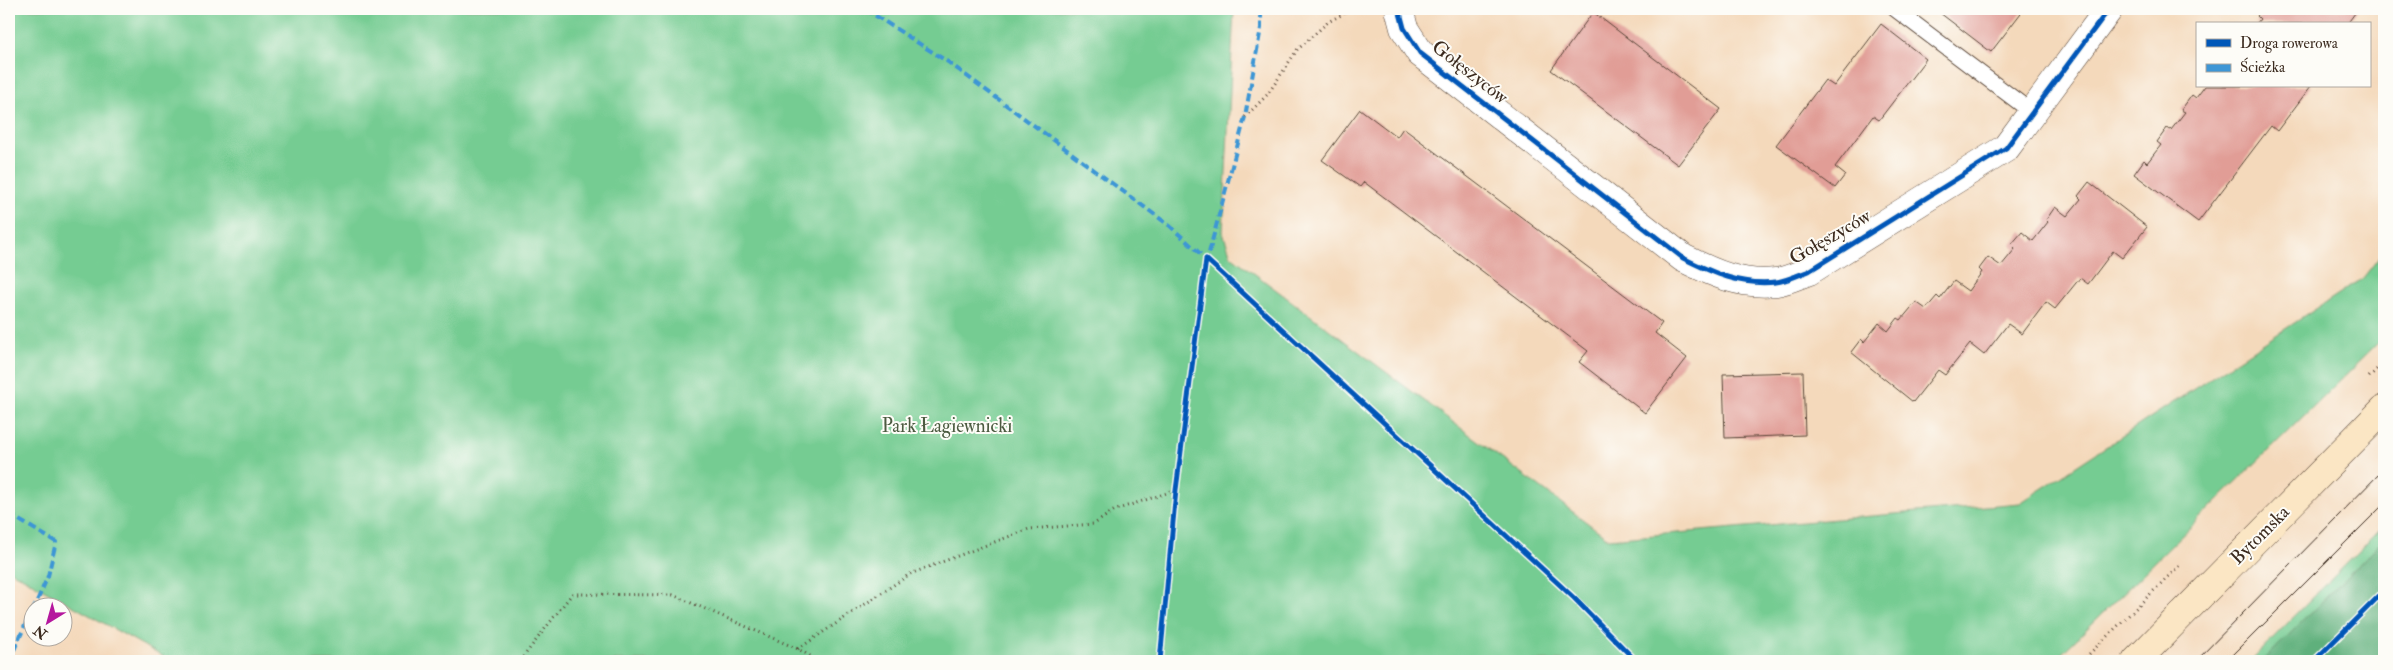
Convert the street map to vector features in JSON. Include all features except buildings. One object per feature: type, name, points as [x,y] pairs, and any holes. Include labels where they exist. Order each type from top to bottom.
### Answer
[{"type":"main road","name":"Bytomska","points":[[2136,661],[2384,409]]},
{"type":"street","name":"Gołęszyców","points":[[1399,9],[1404,28],[1420,53],[1683,258],[1712,272],[1743,282],[1777,282],[1809,271],[2006,148],[2110,9]]},
{"type":"lane","points":[[1895,9],[2034,112]]},
{"type":"path","points":[[1245,117],[1268,94],[1298,50],[1328,22],[1352,9]]},
{"type":"path","points":[[1206,259],[1574,598],[1636,661]]},
{"type":"path","points":[[798,649],[910,574],[1029,530],[1094,524],[1115,510],[1176,490]]},
{"type":"path","points":[[2314,661],[2384,591]]},
{"type":"path","points":[[520,661],[572,594],[673,595],[798,649],[819,661]]},
{"type":"green space","name":"Park Łagiewnicki","points":[[9,9],[1234,9],[1223,233],[1231,256],[1609,539],[2020,503],[2363,278],[2384,251],[2384,337],[2054,661],[171,661],[72,605],[72,598],[59,598],[9,570]]},
{"type":"green space","points":[[2384,526],[2384,661],[2250,661]]},
{"type":"green space","points":[[2384,539],[2384,661],[2263,661]]},
{"type":"tram line","points":[[2196,661],[2384,469]]},
{"type":"tram line","points":[[2227,661],[2384,504]]},
{"type":"marked path","points":[[865,9],[948,62],[1170,226],[1206,259]]},
{"type":"marked path","points":[[1206,264],[1245,117],[1261,28],[1261,9]]},
{"type":"marked path","points":[[9,514],[56,542],[48,576],[38,598]]},
{"type":"marked path","points":[[9,661],[22,632]]},
{"type":"cycle path","points":[[1399,9],[1404,28],[1420,53],[1683,258],[1705,269],[1728,277],[1763,283],[1784,280],[1809,271],[2006,148],[2109,9]]},
{"type":"cycle path","points":[[1206,259],[1574,598],[1636,661]]},
{"type":"cycle path","points":[[1160,661],[1176,490],[1206,259]]},
{"type":"cycle path","points":[[2314,661],[2384,591]]}]
